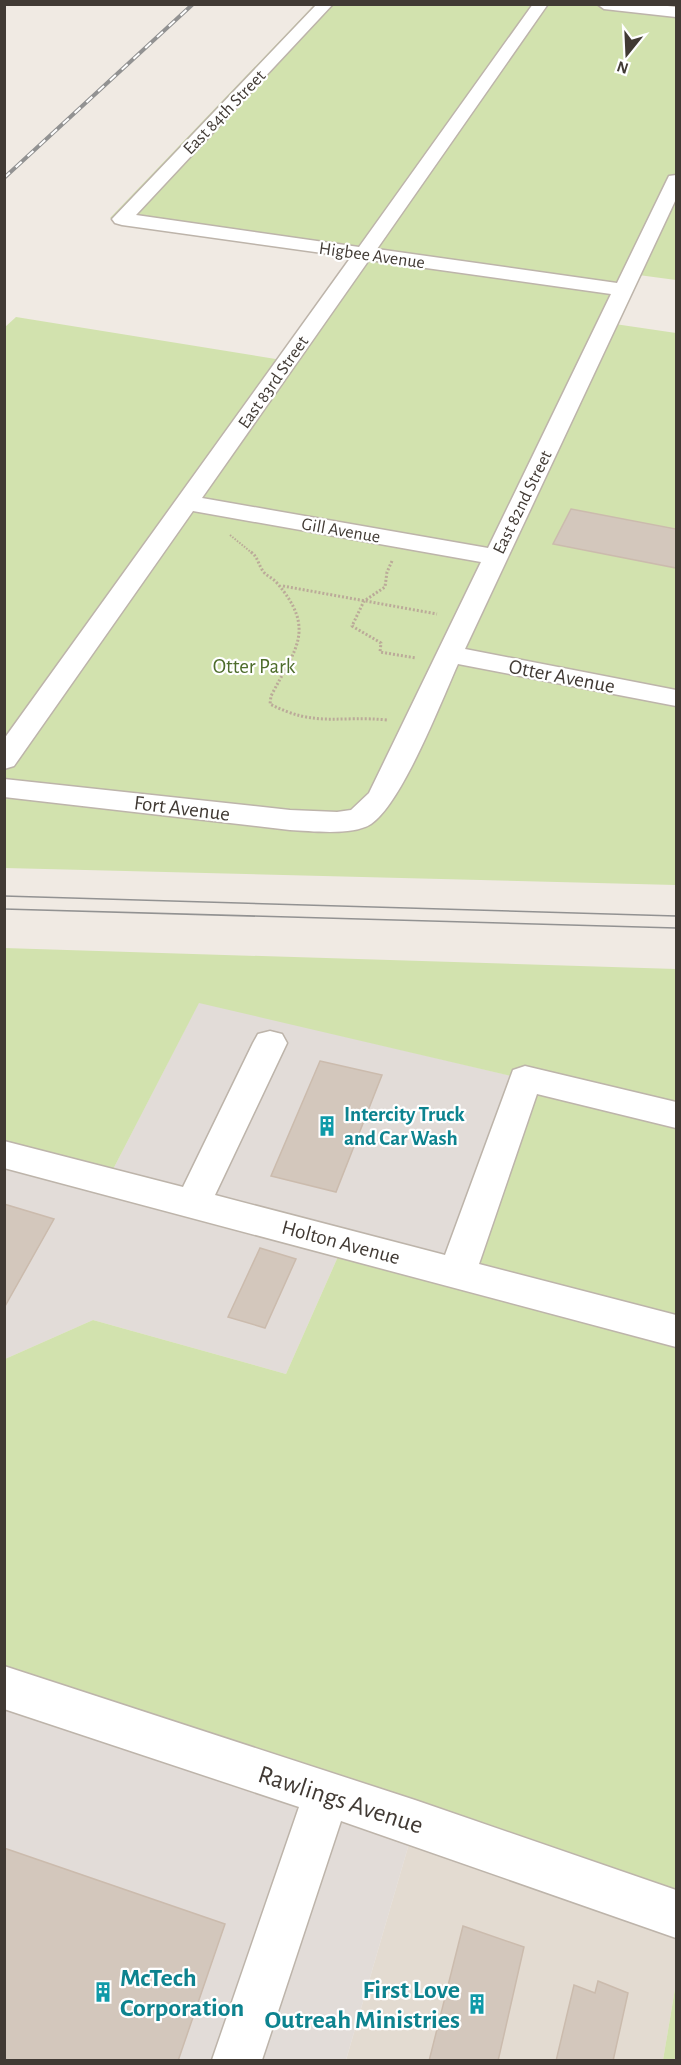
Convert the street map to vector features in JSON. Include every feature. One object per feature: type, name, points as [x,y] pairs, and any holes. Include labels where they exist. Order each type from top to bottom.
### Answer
[{"type":"street","name":"East 84th Street","points":[[122,219],[326,4]]},
{"type":"street","name":"East 83rd Street","points":[[4,760],[541,4]]},
{"type":"street","points":[[604,4],[676,12]]},
{"type":"street","name":"East 82nd Street","points":[[360,818],[381,798],[435,657],[496,556],[676,180]]},
{"type":"street","name":"Higbee Avenue","points":[[122,219],[623,290]]},
{"type":"street","name":"Gill Avenue","points":[[187,503],[496,556]]},
{"type":"street","name":"Otter Avenue","points":[[435,657],[676,698]]},
{"type":"street","name":"Fort Avenue","points":[[4,788],[290,820],[337,822],[360,818]]},
{"type":"street","points":[[193,1203],[270,1043]]},
{"type":"street","points":[[457,1274],[525,1079],[676,1115]]},
{"type":"street","name":"Holton Avenue","points":[[4,1154],[457,1274],[675,1323]]},
{"type":"street","name":"Rawlings Avenue","points":[[4,1687],[327,1794],[676,1914]]},
{"type":"street","points":[[237,2061],[327,1794]]},
{"type":"path","points":[[225,531],[256,556],[256,561],[263,572],[280,585],[297,610],[301,626],[299,642],[271,696],[270,704],[289,714],[314,720],[352,720],[360,717],[393,722]]},
{"type":"path","points":[[392,561],[387,572],[385,587],[364,601],[352,626],[381,643],[380,652],[435,657]]},
{"type":"path","points":[[280,585],[444,615]]},
{"type":"shaded area","points":[[199,1002],[525,1079],[457,1273],[344,1243],[286,1374],[93,1320],[5,1359],[4,1154],[107,1181]]},
{"type":"shaded area","points":[[5,1687],[415,1823],[346,2060],[5,2060]]},
{"type":"shaded area","points":[[415,1823],[676,1914],[676,1983],[663,2060],[346,2060]]},
{"type":"green space","name":"Otter Park","points":[[314,5],[676,5],[676,280],[631,274],[608,323],[676,333],[676,885],[5,868],[4,328],[16,317],[288,361],[363,254],[110,218]]},
{"type":"green space","points":[[4,948],[676,969],[676,1914],[415,1823],[5,1687],[5,1359],[93,1320],[286,1374],[344,1243],[457,1273],[524,1079],[199,1003],[107,1181],[5,1154]]},
{"type":"green space","points":[[676,1983],[676,2060],[663,2060]]},
{"type":"building","points":[[571,509],[676,529],[676,568],[553,544]]},
{"type":"building","name":"Intercity Truck and Car Wash","points":[[320,1061],[382,1075],[336,1192],[271,1176]]},
{"type":"building","points":[[4,1204],[54,1219],[4,1308]]},
{"type":"building","points":[[260,1248],[296,1259],[265,1328],[228,1317]]},
{"type":"building","name":"McTech Corporation","points":[[4,1848],[225,1924],[178,2061],[4,2061]]},
{"type":"building","name":"First Love Outreah Ministries","points":[[463,1926],[524,1947],[498,2061],[429,2061]]},
{"type":"building","points":[[598,1981],[628,1993],[613,2061],[556,2061],[574,1985],[595,1993]]},
{"type":"tram line","points":[[4,896],[676,916]]},
{"type":"tram line","points":[[4,909],[676,928]]},
{"type":"railway","points":[[4,178],[193,4]]},
{"type":"place","name":"Intercity Truck and Car Wash","points":[[327,1126]]},
{"type":"place","name":"McTech Corporation","points":[[103,1992]]},
{"type":"place","name":"First Love Outreah Ministries","points":[[477,2004]]}]
